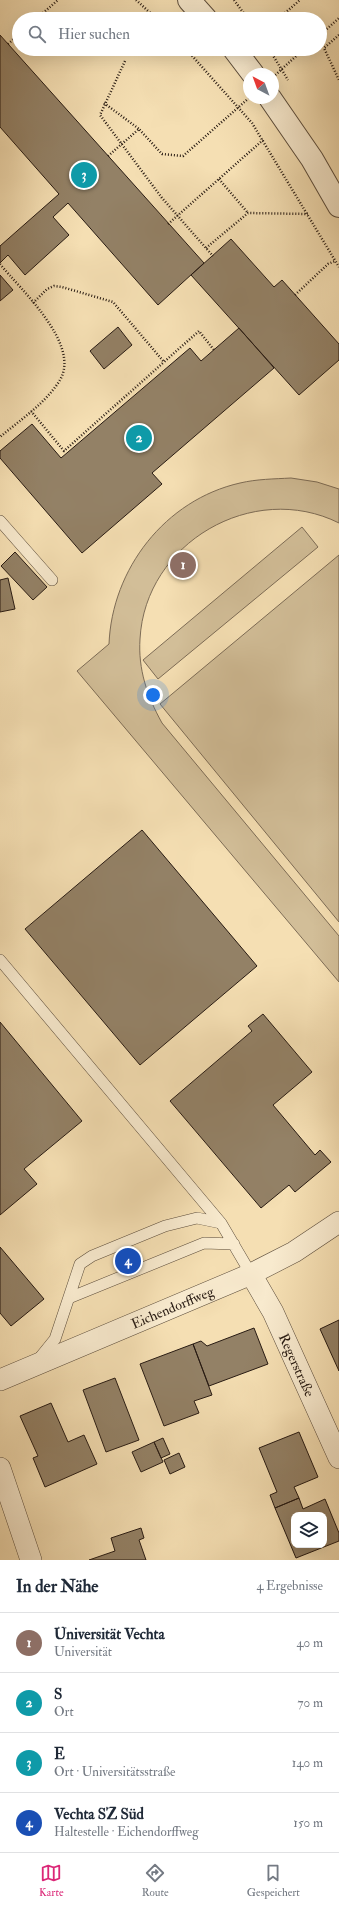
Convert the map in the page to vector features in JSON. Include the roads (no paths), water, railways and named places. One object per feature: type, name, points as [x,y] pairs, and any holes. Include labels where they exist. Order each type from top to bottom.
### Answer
[{"type":"street","points":[[188,0],[199,12]]},
{"type":"street","points":[[239,56],[248,68]]},
{"type":"street","points":[[274,104],[312,159],[339,206]]},
{"type":"street","name":"Eichendorffweg","points":[[0,1380],[251,1274],[294,1252],[339,1222]]},
{"type":"street","name":"Regerstraße","points":[[251,1274],[273,1312],[339,1458]]},
{"type":"street","points":[[0,1468],[31,1560]]},
{"type":"lane","points":[[0,522],[52,580]]},
{"type":"lane","points":[[0,960],[221,1223],[251,1274]]},
{"type":"lane","points":[[35,1364],[55,1338],[80,1264],[92,1256],[165,1226],[197,1218],[221,1223]]},
{"type":"lane","points":[[69,1298],[204,1243],[234,1244]]},
{"type":"place","name":"E","points":[[84,175]]},
{"type":"place","name":"S","points":[[139,438]]},
{"type":"place","name":"Universität Vechta","points":[[183,565]]},
{"type":"place","name":"Vechta SZ Süd","points":[[128,1261]]}]
